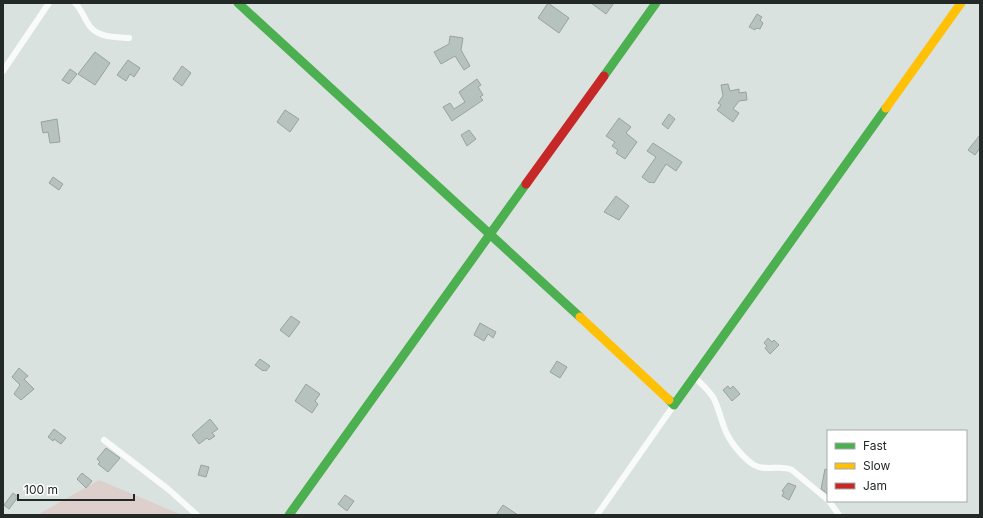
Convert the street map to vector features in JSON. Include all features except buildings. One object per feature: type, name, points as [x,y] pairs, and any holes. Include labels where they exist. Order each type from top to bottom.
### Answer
[{"type":"street","points":[[3,71],[49,3]]},
{"type":"street","points":[[75,3],[82,12],[90,28],[96,33],[105,36],[130,38]]},
{"type":"street","points":[[238,3],[490,233],[674,405]]},
{"type":"street","points":[[289,515],[656,3]]},
{"type":"street","points":[[597,515],[961,3]]},
{"type":"street","points":[[694,377],[712,397],[722,417],[726,432],[745,458],[754,465],[766,468],[786,466],[827,499]]},
{"type":"street","points":[[104,440],[168,489],[197,515]]},
{"type":"street","points":[[829,502],[839,515]]},
{"type":"shaded area","points":[[99,480],[182,515],[37,515]]},
{"type":"traffic: fast","points":[[238,3],[580,317]]},
{"type":"traffic: fast","points":[[604,76],[656,3]]},
{"type":"traffic: fast","points":[[669,400],[674,405],[886,108]]},
{"type":"traffic: fast","points":[[289,515],[526,184]]},
{"type":"traffic: slow","points":[[886,108],[961,3]]},
{"type":"traffic: slow","points":[[580,317],[669,400]]},
{"type":"traffic: jam","points":[[526,184],[604,76]]}]
